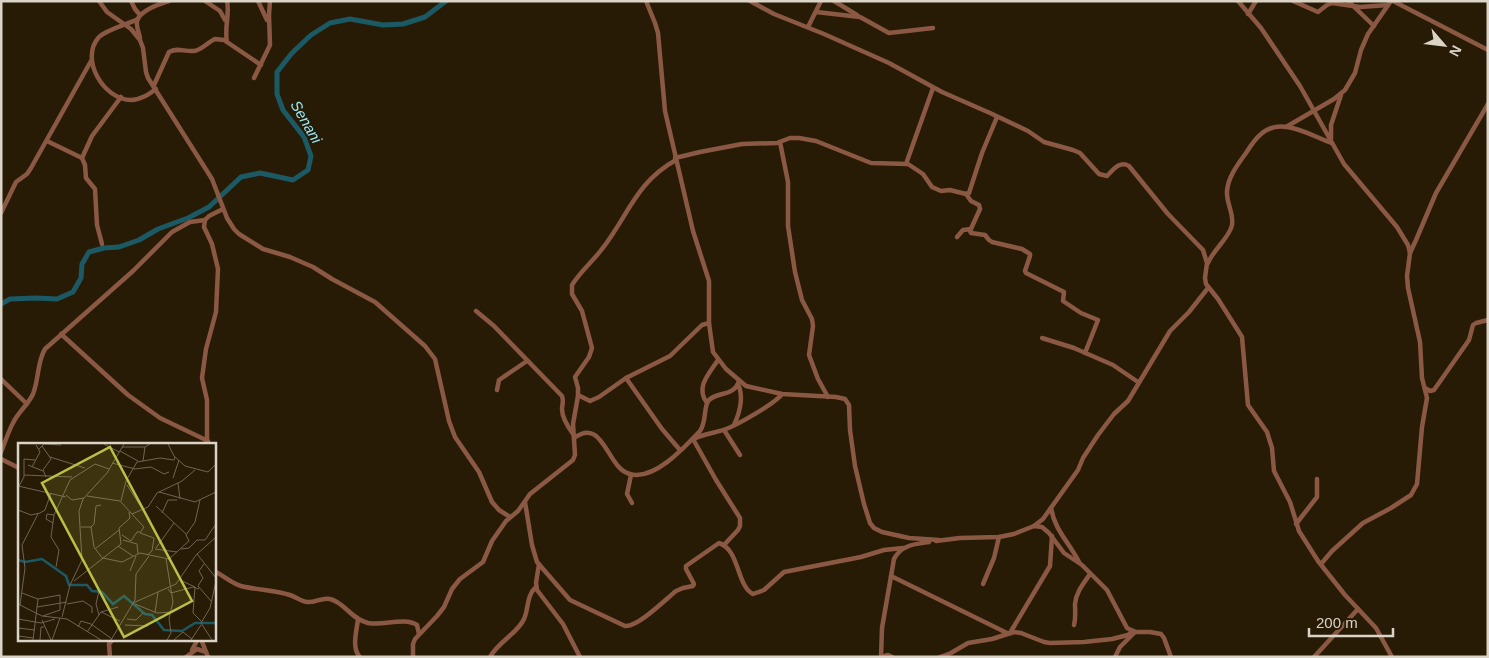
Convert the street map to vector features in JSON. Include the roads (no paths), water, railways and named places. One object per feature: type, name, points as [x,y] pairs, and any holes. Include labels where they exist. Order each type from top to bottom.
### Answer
[{"type":"street","points":[[99,1],[107,12],[135,33],[140,40]]},
{"type":"street","points":[[131,1],[139,17],[137,27],[143,48],[146,72],[173,120],[212,179],[223,208],[234,229],[250,242],[263,249],[308,264],[375,302],[425,346],[435,360],[449,421],[455,436],[479,472],[492,502],[499,510],[510,517]]},
{"type":"street","points":[[1,212],[16,182],[29,172],[47,141],[91,61],[92,52],[100,37],[106,32],[126,26],[151,8],[169,1]]},
{"type":"street","points":[[205,1],[220,11],[226,21]]},
{"type":"street","points":[[227,1],[227,42]]},
{"type":"street","points":[[258,1],[269,24]]},
{"type":"street","points":[[254,78],[271,40],[269,24],[270,1]]},
{"type":"street","points":[[646,1],[656,23],[658,33],[665,111],[693,231],[708,281],[709,323],[713,352],[739,382],[756,389],[782,394],[840,397],[845,399],[849,405],[850,430],[856,466],[870,523],[874,528],[882,532],[909,538],[939,540]]},
{"type":"street","points":[[750,1],[774,14],[889,63],[933,88],[981,108],[1049,144],[1080,153],[1099,174],[1107,176],[1121,164],[1129,166],[1168,214],[1203,250],[1207,263]]},
{"type":"street","points":[[808,27],[821,1]]},
{"type":"street","points":[[834,1],[889,33],[933,28]]},
{"type":"street","points":[[1238,1],[1274,48],[1305,95],[1344,164],[1396,227],[1408,246],[1410,253]]},
{"type":"street","points":[[1248,14],[1256,1]]},
{"type":"street","points":[[1294,1],[1318,12],[1331,4],[1353,6],[1390,2],[1488,50]]},
{"type":"street","points":[[1348,1],[1374,26]]},
{"type":"street","points":[[1332,143],[1330,131],[1341,95],[1355,73],[1361,50],[1368,34],[1390,2]]},
{"type":"street","points":[[816,12],[860,17]]},
{"type":"street","points":[[91,61],[103,85],[129,100],[140,99],[155,87],[166,57],[173,50],[192,52],[219,38],[261,65]]},
{"type":"street","points":[[906,164],[933,88]]},
{"type":"street","points":[[1286,127],[1341,95]]},
{"type":"street","points":[[82,158],[92,136],[121,97]]},
{"type":"street","points":[[1321,564],[1332,550],[1363,523],[1391,508],[1414,492],[1418,480],[1421,434],[1427,398],[1422,378],[1420,342],[1408,288],[1407,276],[1410,253],[1436,192],[1488,104]]},
{"type":"street","points":[[966,194],[969,192],[982,153],[998,118]]},
{"type":"street","points":[[1332,143],[1301,130],[1286,127],[1270,129],[1260,134],[1234,170],[1227,190],[1232,226],[1207,263],[1205,278],[1208,288],[1218,299],[1242,337],[1248,405],[1267,432],[1272,448],[1274,471],[1290,502],[1296,524],[1307,545],[1321,564],[1376,628],[1392,657]]},
{"type":"street","points":[[413,657],[413,642],[438,616],[452,589],[460,579],[483,562],[492,541],[510,517],[530,494],[573,460],[575,454],[573,424],[578,395],[574,380],[575,375],[589,357],[592,348],[582,311],[572,294],[572,285],[603,249],[638,193],[655,174],[676,159],[700,152],[742,144],[780,142],[790,138],[806,139],[871,162],[906,164],[923,174],[932,187],[941,191],[950,190],[966,194],[979,206],[979,212],[971,229]]},
{"type":"street","points":[[47,141],[82,158],[86,165],[86,178],[95,189],[97,225],[102,244]]},
{"type":"street","points":[[780,142],[788,182],[788,226],[795,272],[802,300],[812,319],[813,326],[810,355],[818,379],[828,397]]},
{"type":"street","points":[[1,452],[13,422],[27,404],[37,380],[40,357],[45,349],[177,229],[190,222],[205,220],[223,208]]},
{"type":"street","points":[[61,334],[128,395],[160,418],[208,443],[207,400],[202,378],[206,349],[216,312],[218,269],[212,244],[205,231],[205,220]]},
{"type":"street","points":[[957,237],[963,230],[971,229]]},
{"type":"street","points":[[971,229],[971,233],[985,235],[992,242],[1012,246],[1030,254],[1026,273],[1064,292],[1063,301],[1081,313],[1098,320],[1086,353]]},
{"type":"street","points":[[892,657],[888,655],[881,657],[882,628],[894,559],[898,552],[910,545],[939,540],[1014,534],[1034,526],[1043,519],[1078,470],[1083,458],[1098,435],[1114,414],[1128,401],[1170,331],[1189,312],[1208,288]]},
{"type":"street","points":[[476,311],[494,326],[562,396],[564,400],[562,411],[564,420],[574,437]]},
{"type":"street","points":[[1425,388],[1430,391],[1434,390],[1469,340],[1473,325],[1488,320]]},
{"type":"street","points":[[578,395],[590,401],[594,400],[626,378],[670,356],[702,325],[709,323]]},
{"type":"street","points":[[1042,338],[1114,365],[1138,382]]},
{"type":"street","points":[[574,437],[585,433],[599,437],[613,462],[624,472],[631,475],[654,470],[666,463],[704,426],[707,403],[702,393],[703,385],[718,360]]},
{"type":"street","points":[[497,390],[499,380],[526,361]]},
{"type":"street","points":[[626,378],[662,429],[680,450]]},
{"type":"street","points":[[1,379],[27,404]]},
{"type":"street","points":[[707,403],[710,399],[733,391],[739,382]]},
{"type":"street","points":[[734,425],[740,404],[741,391],[739,382]]},
{"type":"street","points":[[692,439],[724,430],[734,425],[774,403],[782,394]]},
{"type":"street","points":[[724,430],[740,455]]},
{"type":"street","points":[[692,439],[740,518],[738,530],[724,545]]},
{"type":"street","points":[[1,459],[18,468]]},
{"type":"street","points":[[631,475],[627,494],[632,503]]},
{"type":"street","points":[[1296,524],[1317,497],[1317,479]]},
{"type":"street","points":[[525,502],[532,545],[539,564],[570,600],[619,624],[629,626],[637,622],[676,591],[694,586],[687,573],[686,566],[719,543],[724,545],[734,559],[747,589],[753,594],[764,590],[784,572],[861,557],[884,550],[904,548]]},
{"type":"street","points":[[1051,508],[1055,524],[1072,548],[1079,563]]},
{"type":"street","points":[[1034,526],[1042,527],[1052,536],[1064,553],[1079,563],[1107,590],[1125,625],[1134,631],[1161,634],[1171,657]]},
{"type":"street","points":[[983,584],[994,558],[999,536]]},
{"type":"street","points":[[1009,633],[1050,566],[1052,536]]},
{"type":"street","points":[[490,657],[502,642],[523,622],[529,598],[536,587],[539,564]]},
{"type":"street","points":[[215,572],[239,585],[288,595],[302,601],[312,602],[330,598],[358,619],[367,622],[380,624],[413,623],[417,625],[419,634]]},
{"type":"street","points":[[1074,625],[1076,616],[1075,601],[1090,574]]},
{"type":"street","points":[[892,576],[1009,633]]},
{"type":"street","points":[[536,587],[563,624],[580,657]]},
{"type":"street","points":[[1314,657],[1358,609]]},
{"type":"street","points":[[358,619],[355,647],[360,657]]},
{"type":"street","points":[[940,657],[968,643],[995,638],[1009,633],[1017,632],[1050,643],[1112,639],[1134,631]]},
{"type":"street","points":[[1115,657],[1122,644],[1134,631]]},
{"type":"street","points":[[110,657],[109,644],[112,640]]},
{"type":"street","points":[[192,652],[199,640]]},
{"type":"street","points":[[200,640],[207,654]]},
{"type":"street","points":[[186,657],[198,649],[207,654]]},
{"type":"waterway","name":"Senani","points":[[1,304],[10,299],[57,299],[73,292],[81,278],[82,264],[89,252],[119,247],[188,218],[209,207],[241,177],[260,173],[293,180],[308,170],[311,156],[304,137],[283,110],[277,94],[277,72],[292,53],[311,35],[330,23],[350,19],[383,25],[403,24],[425,17],[446,1]]}]
